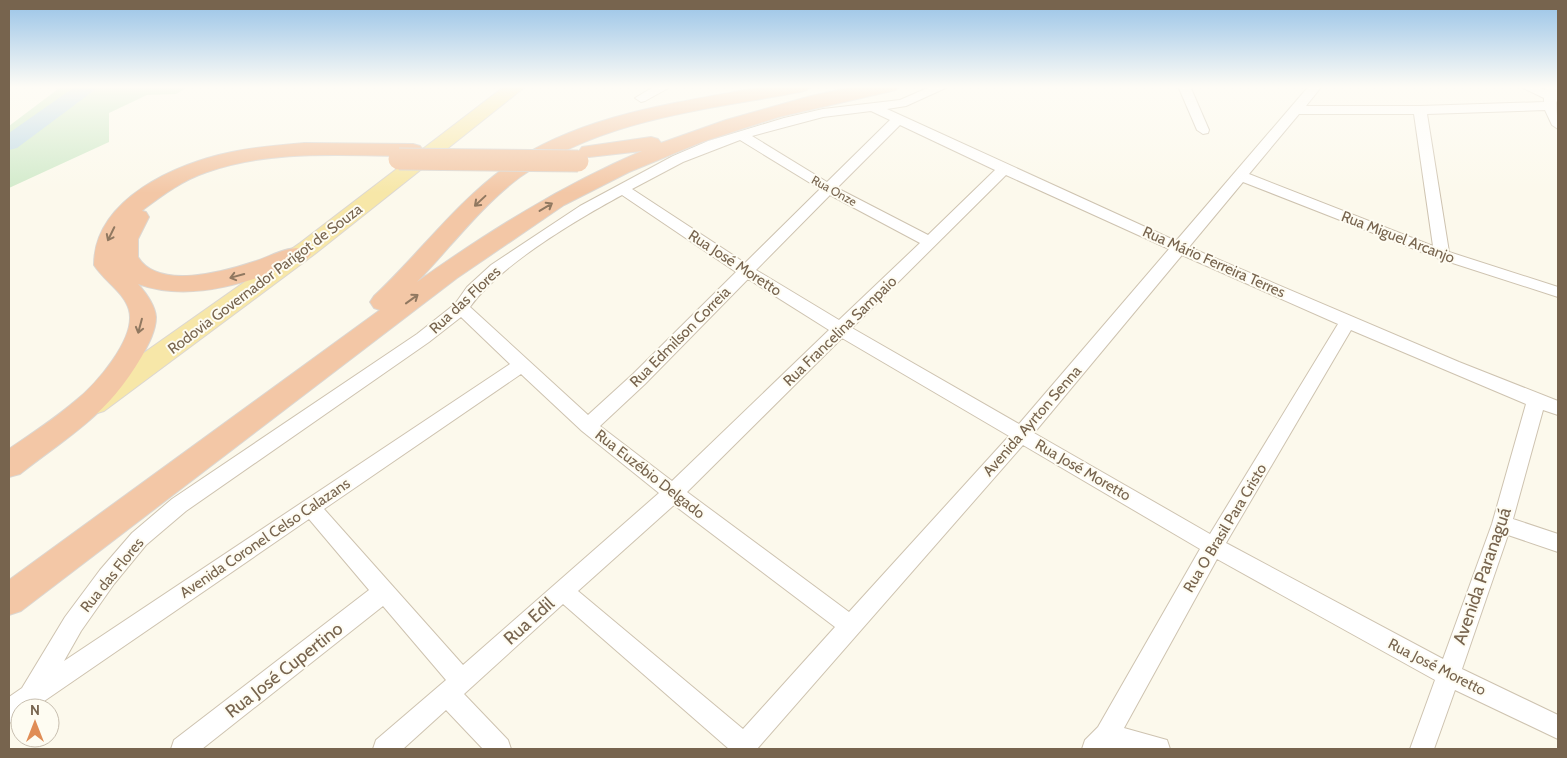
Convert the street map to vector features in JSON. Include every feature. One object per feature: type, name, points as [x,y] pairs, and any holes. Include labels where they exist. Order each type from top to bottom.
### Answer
[{"type":"highway","points":[[9,580],[379,306],[407,280],[479,202],[512,174],[538,156],[586,133],[624,121]]},
{"type":"highway","points":[[584,156],[648,144],[718,121]]},
{"type":"highway","points":[[9,600],[287,390],[486,246],[584,186],[659,152],[759,121]]},
{"type":"highway","points":[[80,413],[116,374],[136,343],[143,317],[137,298],[106,265],[105,249],[110,232],[123,215],[149,193],[177,176],[201,166],[260,152],[297,150],[628,158],[740,128]]},
{"type":"highway","points":[[299,254],[236,277],[201,283],[171,284],[139,275],[126,258],[125,248],[130,227],[150,205],[185,182],[209,172],[243,163],[272,160],[406,154]]},
{"type":"highway","name":"Rodovia Governador Parigot de Souza","points":[[9,465],[80,413]]},
{"type":"main road","name":"Rodovia Governador Parigot de Souza","points":[[80,413],[177,345],[401,178],[472,121]]},
{"type":"street","name":"Rua das Flores","points":[[31,695],[74,624],[107,577],[139,539],[179,505],[423,338],[461,308],[473,291],[496,270],[585,209],[678,158],[740,128],[777,121]]},
{"type":"street","name":"Rua Edmilson Correia","points":[[588,426],[639,379],[827,188],[896,121]]},
{"type":"street","name":"Rua Mário Ferreira Terres","points":[[903,121],[1348,321],[1536,402],[1558,408]]},
{"type":"street","points":[[1199,121],[1203,130]]},
{"type":"street","name":"Avenida Ayrton Senna","points":[[743,747],[1022,434],[1287,121]]},
{"type":"street","points":[[1422,121],[1442,255]]},
{"type":"street","name":"Rua Onze","points":[[740,128],[827,188],[930,242]]},
{"type":"street","name":"Rua Francelina Sampaio","points":[[673,493],[842,330],[1005,168]]},
{"type":"street","name":"Rua Miguel Arcanjo","points":[[1241,176],[1442,255],[1558,292]]},
{"type":"street","name":"Rua José Moretto","points":[[622,188],[746,271],[842,330],[1214,547],[1447,674],[1558,727]]},
{"type":"street","name":"Rua Euzébio Delgado","points":[[461,308],[588,426],[673,493],[851,626]]},
{"type":"street","name":"Rua O Brasil Para Cristo","points":[[1100,743],[1348,321]]},
{"type":"street","name":"Avenida Coronel Celso Calazans","points":[[9,711],[521,365]]},
{"type":"street","name":"Avenida Paranaguá","points":[[1422,749],[1447,674],[1502,524],[1536,402]]},
{"type":"street","name":"Rua Edil","points":[[385,749],[673,493]]},
{"type":"street","points":[[310,507],[384,592],[500,749]]},
{"type":"street","points":[[1502,524],[1558,542]]},
{"type":"street","points":[[563,591],[743,747]]},
{"type":"street","name":"Rua José Cupertino","points":[[183,749],[384,592]]},
{"type":"street","points":[[1100,743],[1158,749]]},
{"type":"green space","points":[[15,121],[109,121],[109,142],[9,188],[9,126]]},
{"type":"waterway","points":[[9,143],[40,121]]}]
